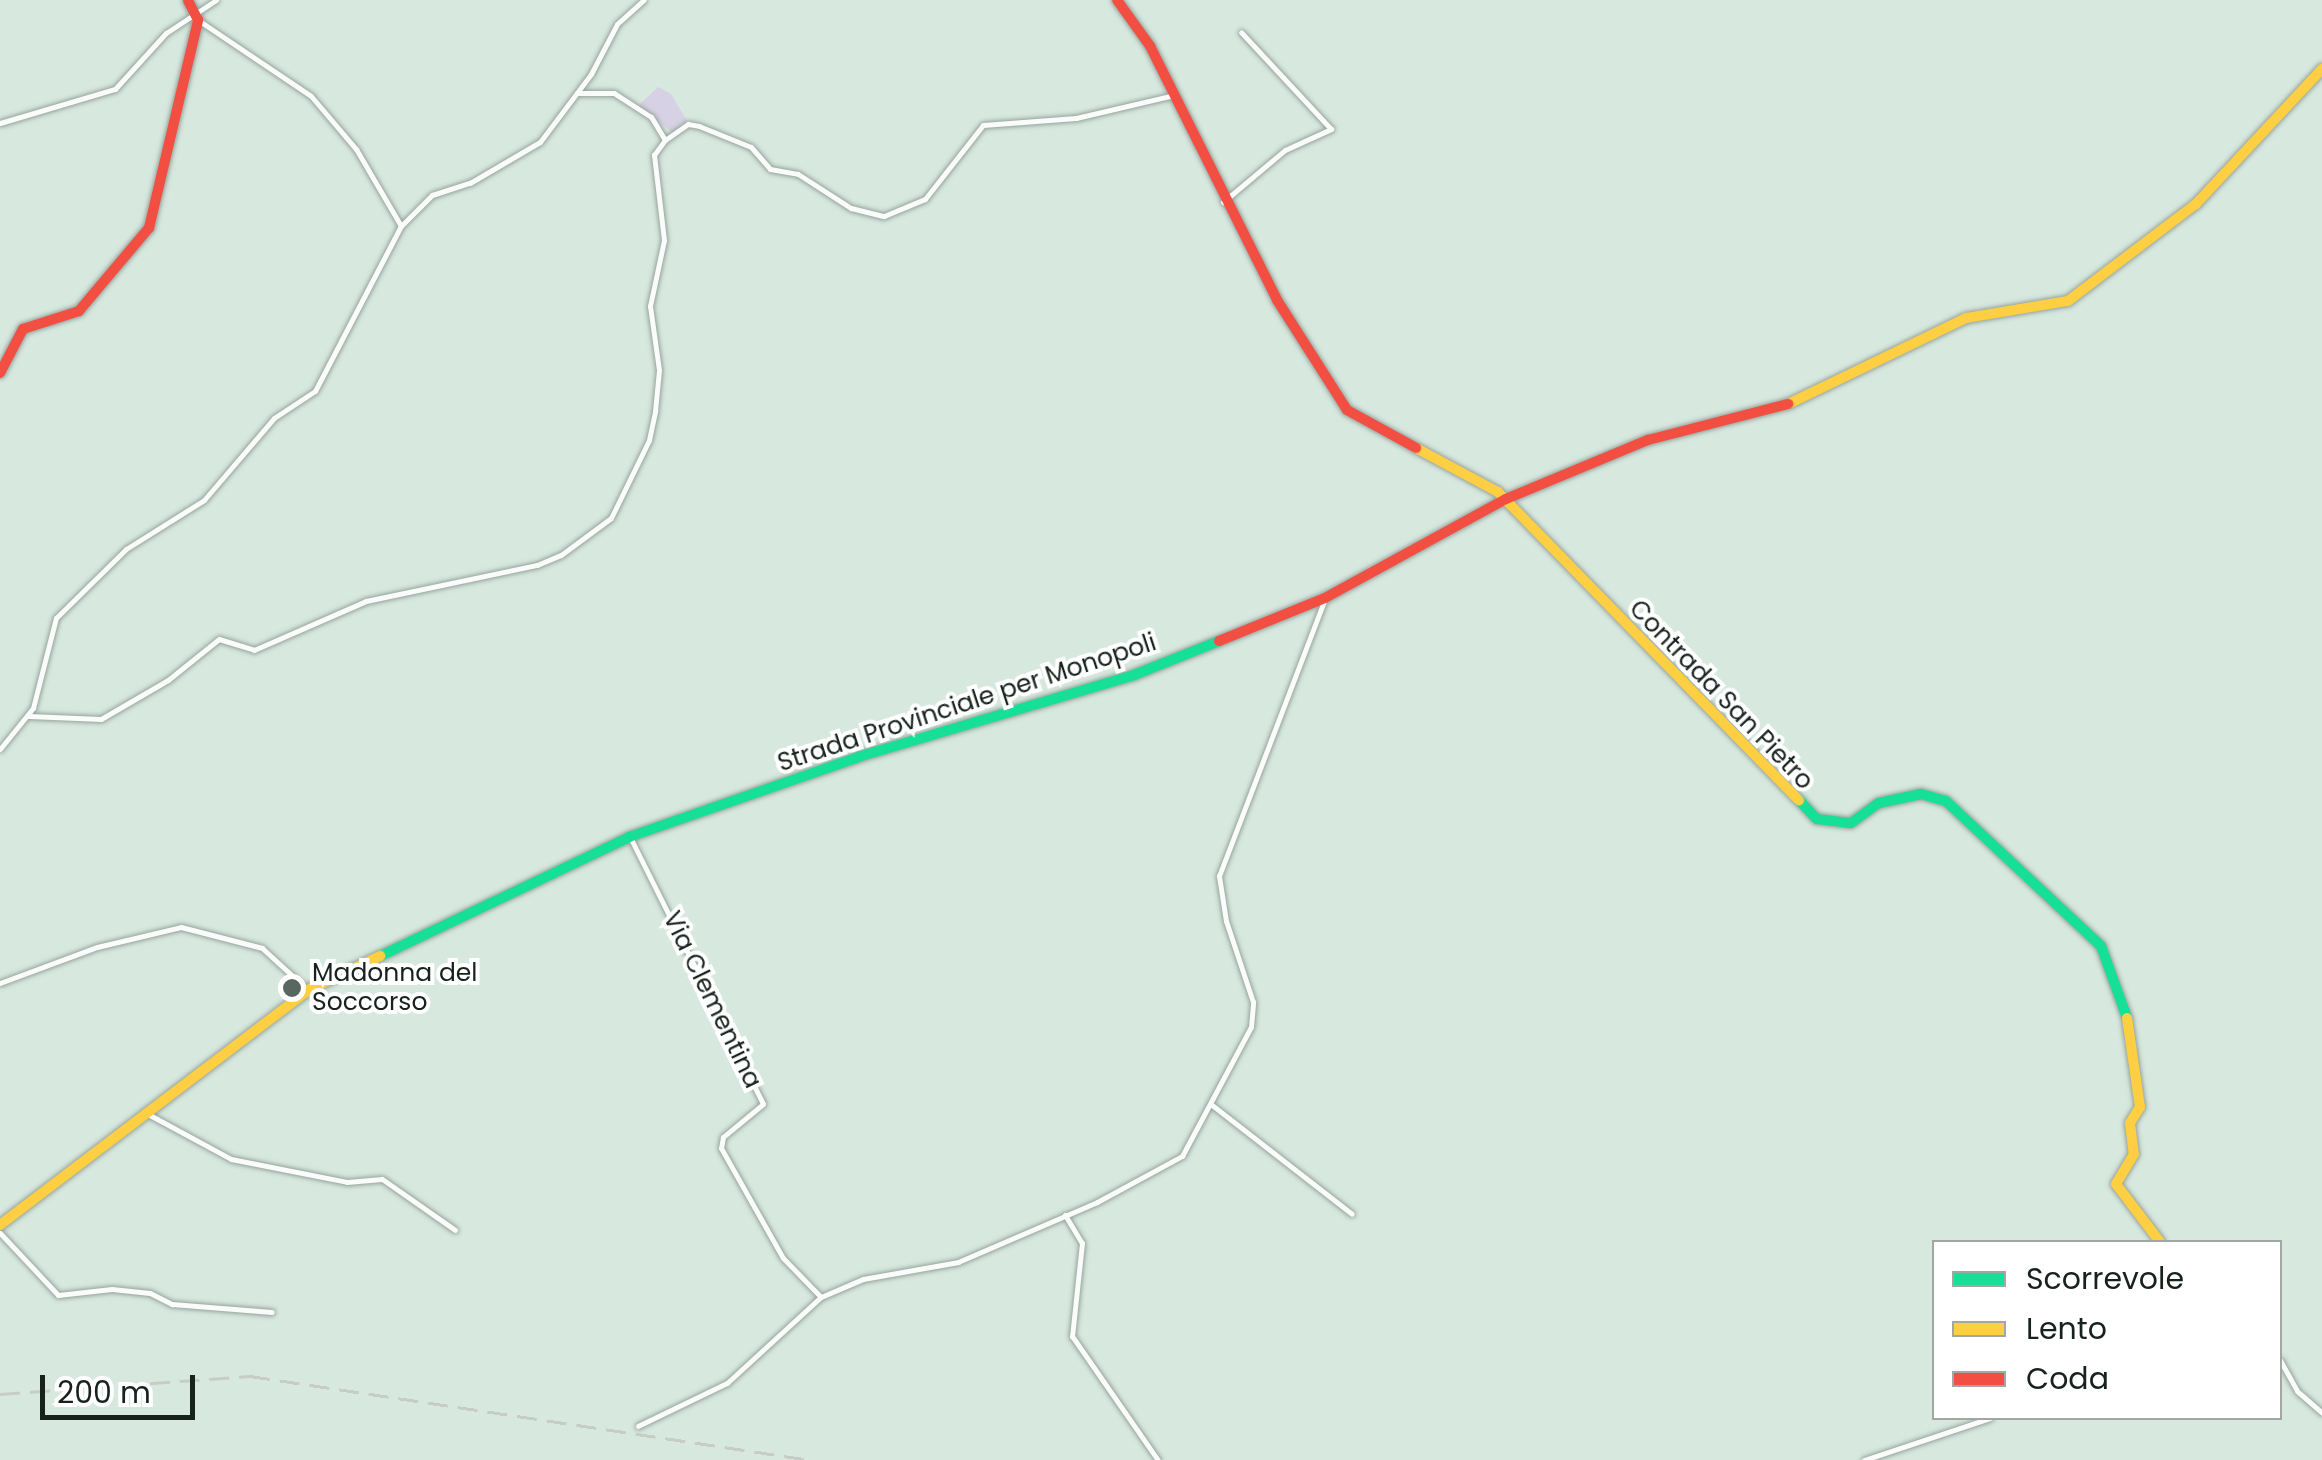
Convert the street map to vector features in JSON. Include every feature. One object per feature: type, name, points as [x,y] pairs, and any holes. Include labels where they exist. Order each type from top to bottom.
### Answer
[{"type":"street","points":[[188,0],[197,16],[311,96],[370,169],[401,226]]},
{"type":"street","points":[[0,122],[115,89],[156,42],[216,0]]},
{"type":"street","points":[[0,749],[29,716],[56,618],[126,549],[204,500],[274,418],[315,390],[401,226],[432,195],[470,183],[533,148],[577,93],[617,24],[644,0]]},
{"type":"street","name":"Contrada San Pietro","points":[[1117,0],[1150,46],[1170,96],[1223,202],[1334,397],[1506,500],[1812,816],[1851,823],[1873,806],[1906,797],[1946,801],[2101,946],[2134,1038],[2140,1107],[2130,1124],[2134,1154],[2116,1184],[2158,1240]]},
{"type":"street","points":[[0,373],[23,329],[71,316],[149,228],[197,16]]},
{"type":"street","points":[[1223,202],[1286,150],[1331,128],[1241,32]]},
{"type":"street","name":"Strada Provinciale per Monopoli","points":[[0,1229],[308,990],[630,836],[861,756],[1134,674],[1325,598],[1506,500],[1662,434],[1782,408],[1966,318],[2052,306],[2077,296],[2196,204],[2322,69]]},
{"type":"street","points":[[577,93],[614,93],[651,117],[665,140]]},
{"type":"street","points":[[29,716],[101,719],[168,680],[219,639],[254,650],[366,601],[549,560],[606,522],[648,440],[654,411],[659,370],[650,306],[664,240],[654,155],[665,140],[688,124],[743,143],[770,169],[798,174],[851,208],[890,216],[925,199],[983,125],[1076,118],[1170,96]]},
{"type":"street","points":[[638,1426],[727,1384],[822,1297],[863,1279],[950,1265],[1178,1160],[1245,1047],[1253,1010],[1219,876],[1325,598]]},
{"type":"street","name":"Via Clementina","points":[[630,836],[763,1104],[723,1137],[721,1148],[783,1258],[822,1297]]},
{"type":"street","points":[[0,983],[97,947],[182,927],[262,948],[308,990]]},
{"type":"street","points":[[1212,1105],[1352,1214]]},
{"type":"street","points":[[146,1113],[231,1159],[347,1182],[382,1179],[455,1230]]},
{"type":"street","points":[[1066,1212],[1082,1243],[1072,1336],[1158,1460]]},
{"type":"street","points":[[0,1229],[58,1295],[112,1289],[172,1304],[272,1312]]},
{"type":"street","points":[[2282,1364],[2298,1392],[2322,1413]]},
{"type":"street","points":[[1864,1460],[1984,1420]]},
{"type":"shaded area","points":[[658,87],[671,94],[687,121],[673,133],[639,105]]},
{"type":"railway","points":[[0,1394],[250,1376],[811,1460]]},
{"type":"traffic: fast","points":[[380,956],[629,837],[861,756],[1134,675],[1219,641]]},
{"type":"traffic: fast","points":[[1799,800],[1817,819],[1851,823],[1879,803],[1921,794],[1946,801],[2101,946],[2127,1018]]},
{"type":"traffic: slow","points":[[1788,404],[1966,318],[2068,301],[2196,204],[2322,69]]},
{"type":"traffic: slow","points":[[1416,448],[1498,492],[1799,800]]},
{"type":"traffic: slow","points":[[0,1225],[308,990],[380,956]]},
{"type":"traffic: slow","points":[[2127,1018],[2140,1107],[2130,1123],[2134,1154],[2116,1184],[2158,1240]]},
{"type":"traffic: jam","points":[[0,373],[23,329],[79,311],[149,228],[198,20],[188,0]]},
{"type":"traffic: jam","points":[[1117,0],[1150,46],[1277,300],[1347,410],[1416,448]]},
{"type":"traffic: jam","points":[[1219,641],[1325,598],[1506,499],[1648,440],[1788,404]]},
{"type":"place","name":"Madonna del Soccorso","points":[[292,988]]}]
